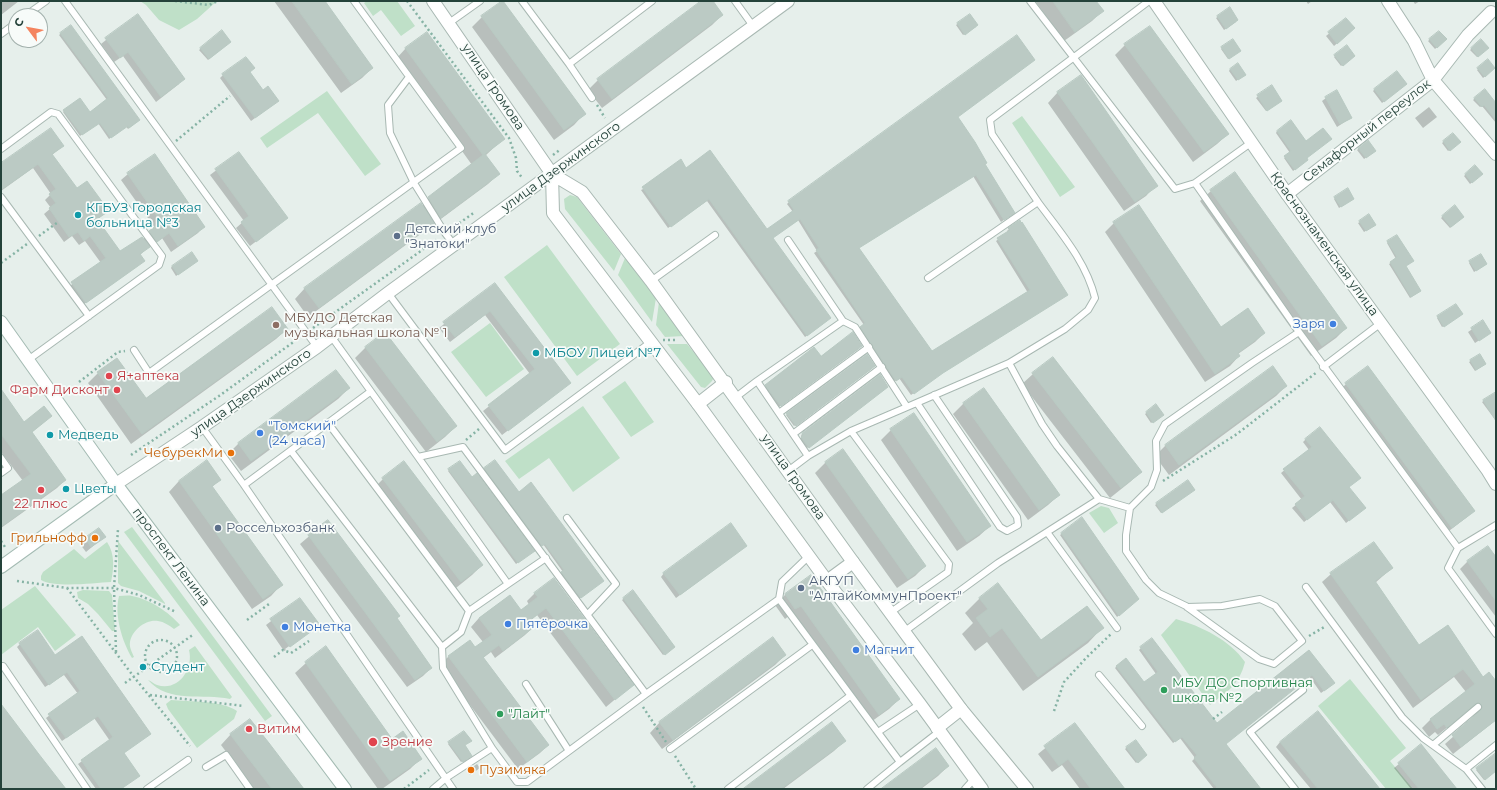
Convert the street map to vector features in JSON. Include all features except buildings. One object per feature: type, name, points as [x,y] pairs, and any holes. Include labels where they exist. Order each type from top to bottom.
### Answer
[{"type":"street","name":"улица Громова","points":[[433,1],[552,174],[582,192],[651,281],[726,382],[788,471],[962,709],[1027,789]]},
{"type":"street","name":"улица Дзержинского","points":[[1,567],[116,484],[202,428],[317,347],[388,293],[788,1]]},
{"type":"street","name":"Краснознаменская улица","points":[[1154,1],[1287,194],[1496,484]]},
{"type":"street","points":[[1388,1],[1414,41],[1433,80],[1496,154]]},
{"type":"street","name":"Семафорный переулок","points":[[1287,194],[1433,80],[1468,35],[1491,12]]},
{"type":"street","points":[[552,174],[553,213],[698,404],[808,556],[982,789]]},
{"type":"street","name":"проспект Ленина","points":[[3,329],[28,360],[116,484],[345,789]]},
{"type":"street","points":[[698,404],[726,382]]},
{"type":"street","points":[[827,581],[854,562]]},
{"type":"street","points":[[938,729],[962,709]]},
{"type":"lane","points":[[36,8],[46,1]]},
{"type":"lane","points":[[65,1],[317,347]]},
{"type":"lane","points":[[134,350],[149,373],[461,148],[354,1]]},
{"type":"lane","points":[[449,23],[480,1]]},
{"type":"lane","points":[[522,1],[569,64],[592,98]]},
{"type":"lane","points":[[569,64],[652,1]]},
{"type":"lane","points":[[735,1],[753,26]]},
{"type":"lane","points":[[1030,1],[1175,189],[1195,183],[1252,142]]},
{"type":"lane","points":[[788,471],[808,456],[851,431],[1009,363],[1065,329],[1088,310],[1095,298],[1092,283],[1079,258],[1038,202],[992,134],[990,120],[1149,1]]},
{"type":"lane","points":[[409,77],[388,105],[390,133],[414,182],[454,245]]},
{"type":"lane","points":[[1,149],[51,112],[58,114],[162,256],[159,265],[28,360]]},
{"type":"lane","points":[[1195,183],[1324,367],[1458,548]]},
{"type":"lane","points":[[1,197],[89,316]]},
{"type":"lane","points":[[928,278],[1038,202]]},
{"type":"lane","points":[[651,281],[715,235]]},
{"type":"lane","points":[[788,240],[843,321],[855,327],[907,407]]},
{"type":"lane","points":[[388,293],[505,450],[650,341]]},
{"type":"lane","points":[[736,397],[757,380],[843,321]]},
{"type":"lane","points":[[1324,367],[1380,322]]},
{"type":"lane","points":[[1187,607],[1222,606],[1260,599],[1275,606],[1302,641],[1274,664],[1259,659],[1187,607],[1159,593],[1146,580],[1126,551],[1126,535],[1130,508],[1151,487],[1157,470],[1156,441],[1165,424],[1299,332]]},
{"type":"lane","points":[[331,336],[508,584]]},
{"type":"lane","points":[[779,413],[869,347]]},
{"type":"lane","points":[[1009,363],[1042,424],[1099,500],[1130,508]]},
{"type":"lane","points":[[794,434],[882,367]]},
{"type":"lane","points":[[757,380],[808,456]]},
{"type":"lane","points":[[244,485],[370,392]]},
{"type":"lane","points":[[917,403],[1000,527],[1007,531],[1018,525],[1017,517],[934,395]]},
{"type":"lane","points":[[328,423],[469,611]]},
{"type":"lane","points":[[202,428],[244,485],[453,789]]},
{"type":"lane","points":[[851,431],[949,564],[948,572],[891,612]]},
{"type":"lane","points":[[418,457],[463,447],[646,694]]},
{"type":"lane","points":[[291,451],[442,647],[443,668],[492,748],[517,782],[527,782],[646,694],[779,599],[782,582],[808,556]]},
{"type":"lane","points":[[1,458],[8,468],[1,473]]},
{"type":"lane","points":[[905,631],[998,563],[1099,500]]},
{"type":"lane","points":[[567,518],[616,584],[588,614]]},
{"type":"lane","points":[[1496,525],[1458,548],[1448,568],[1496,634]]},
{"type":"lane","points":[[1047,532],[1116,628]]},
{"type":"lane","points":[[442,647],[461,632],[469,611],[546,558]]},
{"type":"lane","points":[[1306,587],[1402,717],[1417,733],[1466,769],[1482,789]]},
{"type":"lane","points":[[779,599],[900,762]]},
{"type":"lane","points":[[670,749],[812,645]]},
{"type":"lane","points":[[1,666],[3,666],[87,789]]},
{"type":"lane","points":[[1099,675],[1142,726]]},
{"type":"lane","points":[[526,684],[569,752]]},
{"type":"lane","points":[[1295,789],[1250,732],[1303,690]]},
{"type":"lane","points":[[728,789],[850,696]]},
{"type":"lane","points":[[878,732],[920,704]]},
{"type":"lane","points":[[1433,745],[1478,707]]},
{"type":"lane","points":[[867,789],[938,729]]},
{"type":"lane","points":[[1466,769],[1496,746]]},
{"type":"lane","points":[[433,789],[446,778],[492,748]]},
{"type":"lane","points":[[206,767],[226,755],[250,789]]},
{"type":"lane","points":[[147,789],[188,760]]},
{"type":"lane","points":[[965,789],[974,779]]},
{"type":"path","points":[[175,1],[209,5],[218,1]]},
{"type":"path","points":[[407,1],[508,138],[516,158],[517,171],[531,189]]},
{"type":"path","points":[[171,145],[230,96]]},
{"type":"path","points":[[592,98],[605,118]]},
{"type":"path","points":[[131,455],[219,396],[477,211]]},
{"type":"path","points":[[650,341],[695,340]]},
{"type":"path","points":[[79,382],[118,352],[134,350]]},
{"type":"path","points":[[1148,490],[1237,434],[1324,367]]},
{"type":"path","points":[[463,447],[467,438],[486,424]]},
{"type":"path","points":[[116,654],[114,588],[118,529]]},
{"type":"path","points":[[1,541],[5,547]]},
{"type":"path","points":[[17,581],[67,588],[114,588],[139,594],[176,612]]},
{"type":"path","points":[[67,588],[116,654],[190,746]]},
{"type":"path","points":[[247,620],[269,604]]},
{"type":"path","points":[[1054,711],[1064,682],[1116,628]]},
{"type":"path","points":[[125,682],[194,634]]},
{"type":"path","points":[[159,640],[164,640],[169,642],[175,648],[177,659],[171,669],[161,672],[155,671],[148,666],[145,653],[150,644],[159,640]]},
{"type":"path","points":[[274,657],[283,650],[291,653],[309,640]]},
{"type":"path","points":[[149,695],[244,706]]},
{"type":"path","points":[[1213,719],[1222,712]]},
{"type":"path","points":[[404,789],[436,765]]},
{"type":"green space","points":[[140,1],[217,1],[197,19],[179,30],[159,20],[146,5]]},
{"type":"green space","points":[[367,1],[397,1],[415,26],[401,36],[381,10],[373,16],[364,3]]},
{"type":"green space","points":[[327,91],[381,164],[365,176],[318,113],[267,148],[260,138]]},
{"type":"green space","points":[[1022,116],[1075,187],[1060,197],[1012,123]]},
{"type":"green space","points":[[570,195],[577,197],[621,254],[614,271],[565,209],[564,199]]},
{"type":"green space","points":[[547,245],[620,344],[577,376],[504,277]]},
{"type":"green space","points":[[625,258],[656,298],[652,322],[618,275]]},
{"type":"green space","points":[[659,302],[684,336],[665,337],[656,325]]},
{"type":"green space","points":[[490,323],[524,369],[486,397],[451,352]]},
{"type":"green space","points":[[667,344],[687,344],[714,377],[712,381],[705,388],[701,387]]},
{"type":"green space","points":[[625,381],[654,422],[631,437],[602,397]]},
{"type":"green space","points":[[583,406],[620,458],[573,492],[549,458],[519,479],[505,461]]},
{"type":"green space","points":[[1101,506],[1109,508],[1118,523],[1104,533],[1089,513]]},
{"type":"green space","points":[[132,527],[272,716],[265,721],[124,532]]},
{"type":"green space","points":[[118,541],[165,604],[139,591],[121,586],[118,583]]},
{"type":"green space","points":[[107,542],[113,556],[113,572],[111,582],[55,584],[41,580],[43,572],[74,549],[85,559]]},
{"type":"green space","points":[[35,586],[76,635],[55,651],[38,627],[1,655],[1,610]]},
{"type":"green space","points":[[83,590],[109,591],[112,595],[115,631],[112,631],[88,604],[78,598],[77,592]]},
{"type":"green space","points":[[119,596],[132,596],[152,603],[180,625],[174,629],[164,623],[153,621],[140,626],[134,633],[130,642],[130,648],[134,657],[132,658],[122,636],[118,619]]},
{"type":"green space","points":[[1176,619],[1214,635],[1231,647],[1245,662],[1240,676],[1232,687],[1210,705],[1161,635]]},
{"type":"green space","points":[[195,646],[232,697],[230,699],[220,697],[176,695],[156,687],[148,680],[157,685],[165,686],[178,682],[187,671],[190,657],[189,650]]},
{"type":"green space","points":[[1350,679],[1406,748],[1390,761],[1413,789],[1386,789],[1318,706]]},
{"type":"green space","points":[[171,700],[214,703],[230,707],[237,711],[234,719],[197,748],[168,709],[166,704]]},
{"type":"place","name":"КГБУЗ Городская больница №3","points":[[78,215]]},
{"type":"place","name":"Детский клуб \"Знатоки\"","points":[[397,236]]},
{"type":"place","name":"Заря","points":[[1333,324]]},
{"type":"place","name":"МБУДО Детская музыкальная школа № 1","points":[[276,325]]},
{"type":"place","name":"МБОУ Лицей №7","points":[[536,353]]},
{"type":"place","name":"Я+аптека","points":[[109,376]]},
{"type":"place","name":"Фарм Дисконт","points":[[117,390]]},
{"type":"place","name":"\"Томский\" (24 часа)","points":[[260,433]]},
{"type":"place","name":"Медведь","points":[[50,435]]},
{"type":"place","name":"ЧебурекМи","points":[[231,453]]},
{"type":"place","name":"Цветы","points":[[66,489]]},
{"type":"place","name":"22 плюс","points":[[41,490]]},
{"type":"place","name":"Россельхозбанк","points":[[218,528]]},
{"type":"place","name":"Грильнофф","points":[[95,538]]},
{"type":"place","name":"АКГУП \"АлтайКоммунПроект\"","points":[[801,588]]},
{"type":"place","name":"Пятёрочка","points":[[508,624]]},
{"type":"place","name":"Монетка","points":[[285,627]]},
{"type":"place","name":"Магнит","points":[[856,650]]},
{"type":"place","name":"Студент","points":[[143,667]]},
{"type":"place","name":"МБУ ДО Спортивная школа №2","points":[[1164,690]]},
{"type":"place","name":"\"Лайт\"","points":[[500,714]]},
{"type":"place","name":"Витим","points":[[249,729]]},
{"type":"place","name":"Зрение","points":[[373,742]]},
{"type":"place","name":"Пузимяка","points":[[471,770]]}]
